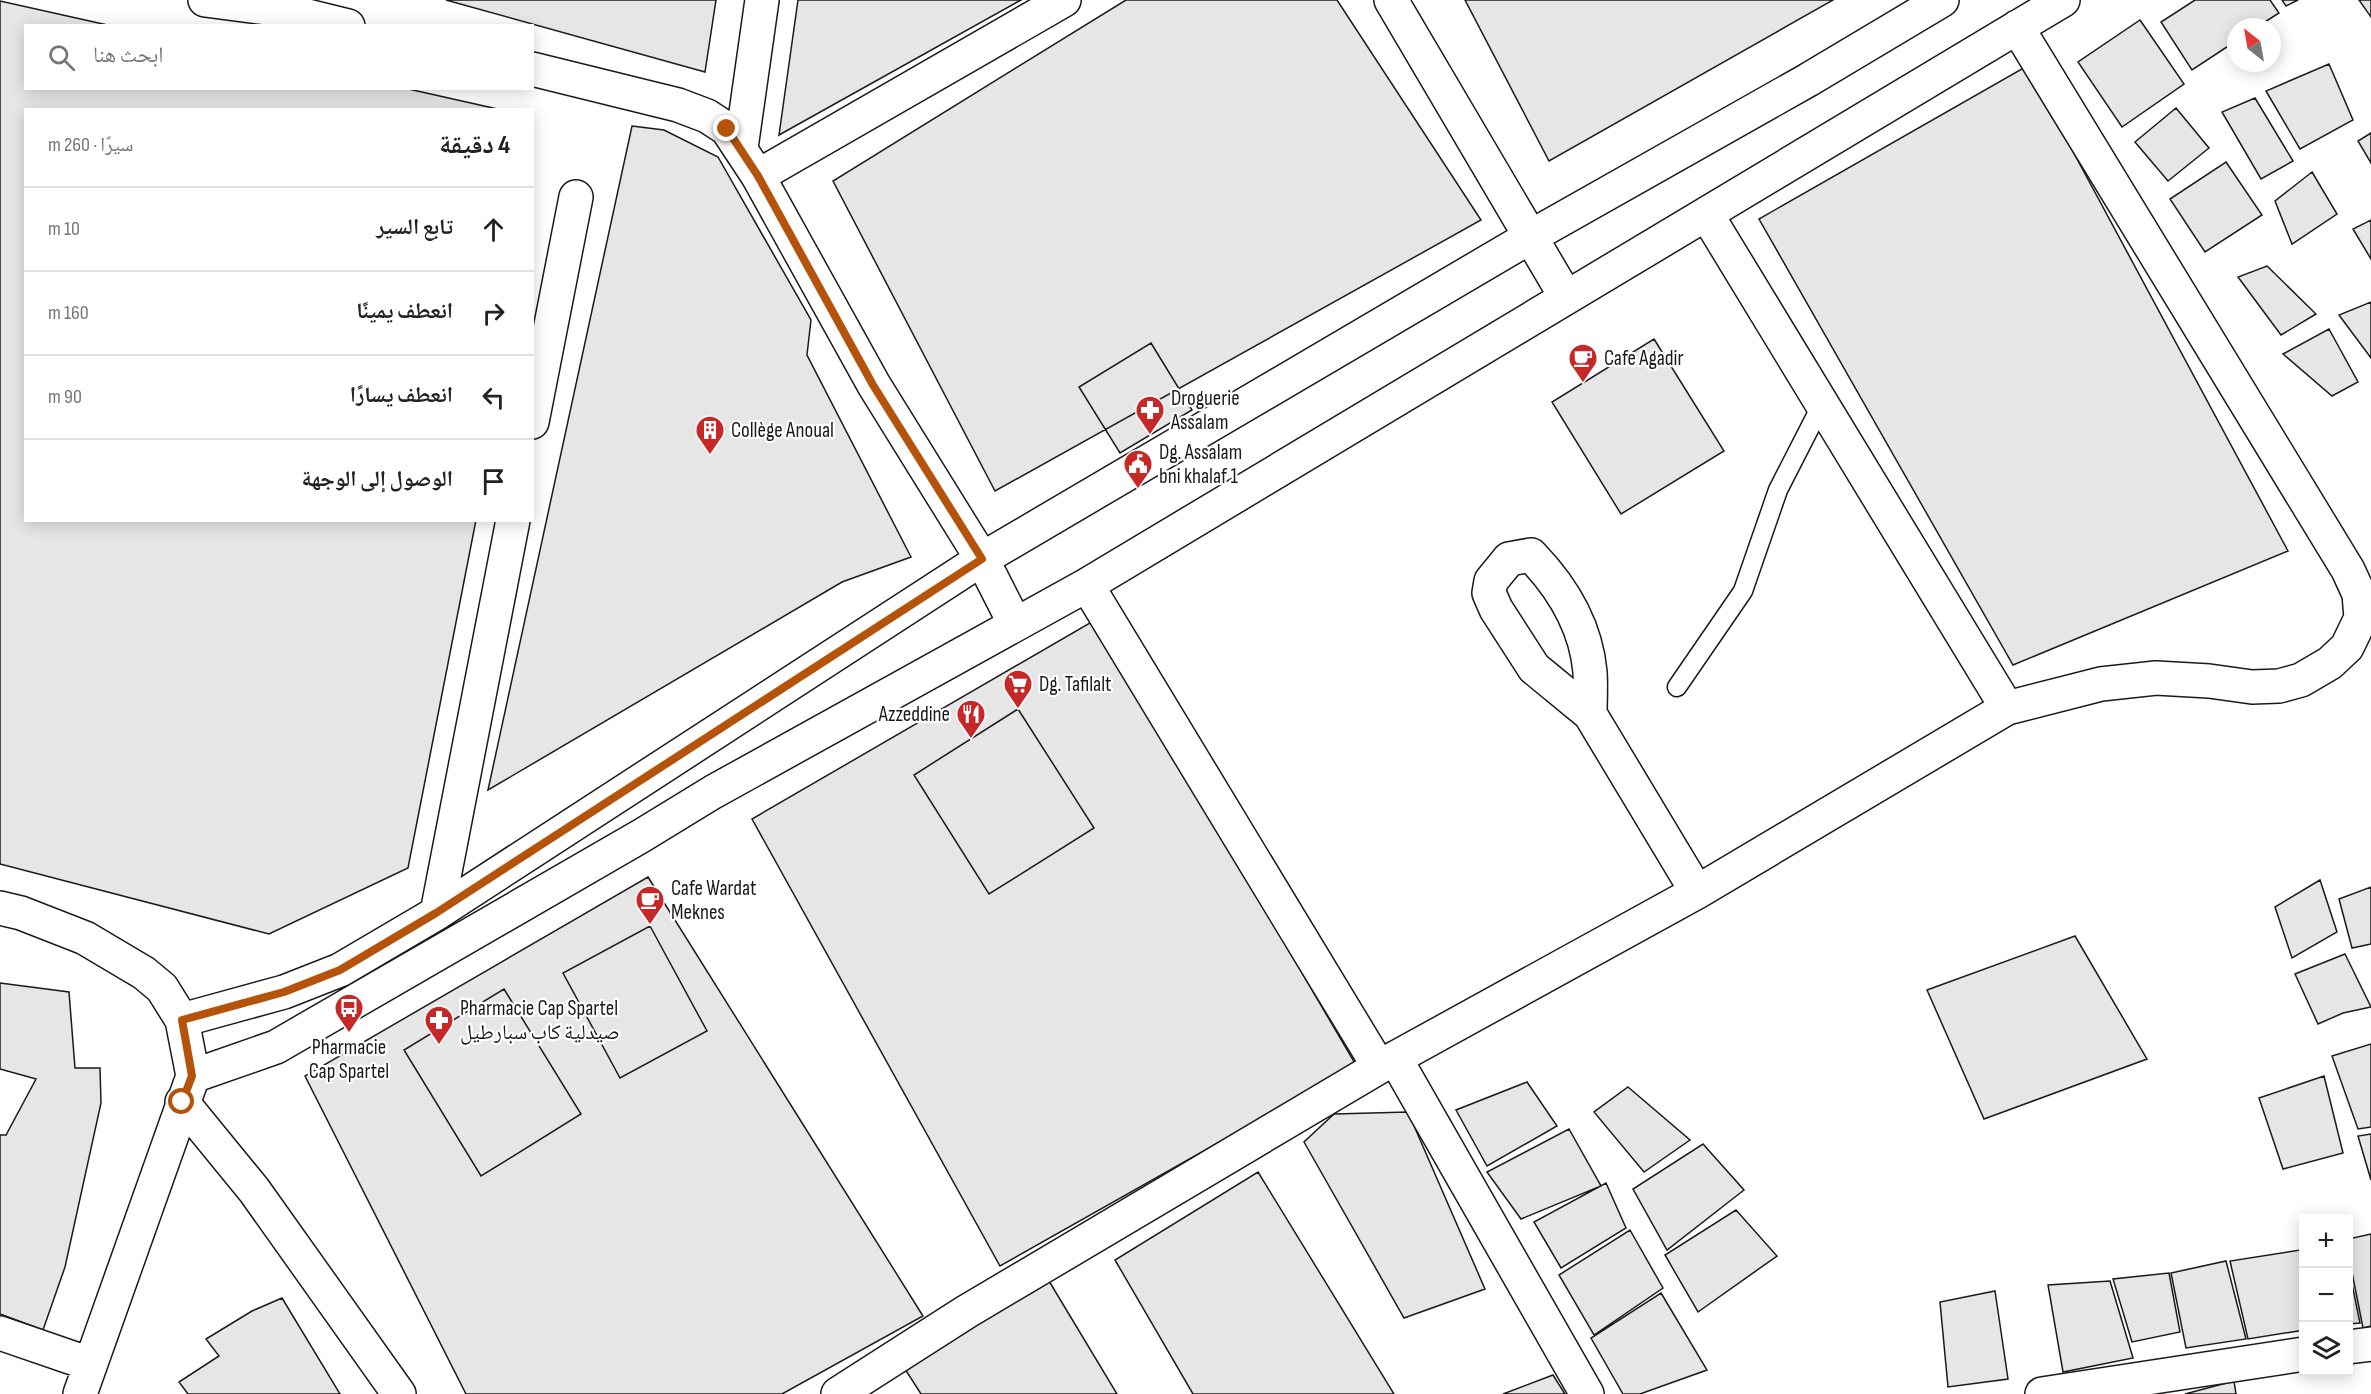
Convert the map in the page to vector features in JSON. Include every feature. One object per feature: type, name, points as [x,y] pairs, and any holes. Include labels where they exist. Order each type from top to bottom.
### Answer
[{"type":"street","points":[[205,0],[284,5],[342,24]]},
{"type":"street","points":[[741,148],[762,0]]},
{"type":"street","points":[[758,176],[1064,0]]},
{"type":"street","points":[[1391,0],[1566,297]]},
{"type":"street","points":[[182,1020],[284,992],[340,970],[436,913],[982,559],[1530,237],[1808,80],[1942,0]]},
{"type":"street","points":[[187,1089],[276,1047],[713,792],[1087,585],[2063,0]]},
{"type":"street","points":[[838,1394],[966,1312],[1387,1063],[1697,892],[2007,708],[2101,684],[2156,678],[2209,681],[2252,687],[2290,683],[2301,680],[2330,663],[2347,647],[2366,620],[2359,594],[2348,570],[2017,27]]},
{"type":"street","points":[[534,70],[688,108],[707,116],[727,129],[758,176],[873,385],[982,559],[1016,624]]},
{"type":"street","points":[[534,412],[576,197]]},
{"type":"street","points":[[1707,215],[2007,708]]},
{"type":"street","points":[[436,913],[513,522]]},
{"type":"street","points":[[1087,585],[1387,1063],[1587,1394]]},
{"type":"street","points":[[1590,714],[1697,892]]},
{"type":"street","points":[[0,908],[21,913],[85,938],[144,973],[162,988],[182,1020],[187,1089],[85,1379],[0,1333]]},
{"type":"street","points":[[187,1089],[254,1190],[399,1394]]},
{"type":"street","points":[[2353,1346],[2371,1344]]},
{"type":"street","points":[[2042,1394],[2299,1355]]},
{"type":"lane","points":[[1677,687],[1743,591],[1778,490],[1822,404]]},
{"type":"building","points":[[446,0],[716,0],[705,72]]},
{"type":"building","points":[[798,0],[1021,0],[779,135]]},
{"type":"building","points":[[1126,0],[1337,0],[1481,220],[995,491],[833,181]]},
{"type":"building","points":[[1465,0],[1833,0],[1549,161]]},
{"type":"building","points":[[2195,0],[2270,0],[2279,13],[2271,18],[2227,18],[2227,47],[2192,70],[2161,22]]},
{"type":"building","points":[[2282,0],[2298,0],[2286,6]]},
{"type":"building","points":[[2359,0],[2371,0],[2371,17]]},
{"type":"building","points":[[0,1],[103,24],[24,24],[24,90],[413,90],[493,108],[24,108],[24,522],[476,522],[408,868],[269,934],[0,864]]},
{"type":"building","points":[[2140,20],[2184,84],[2122,127],[2078,62]]},
{"type":"building","points":[[2329,64],[2353,120],[2300,149],[2266,91]]},
{"type":"building","points":[[2027,66],[2288,551],[2013,665],[1759,219]]},
{"type":"building","points":[[2255,98],[2293,161],[2261,179],[2222,112]]},
{"type":"building","points":[[2176,108],[2209,148],[2168,181],[2135,142]]},
{"type":"building","name":"Collège Anoual","points":[[632,126],[664,130],[718,157],[811,320],[807,355],[911,557],[842,582],[488,790]]},
{"type":"building","points":[[2371,133],[2371,163],[2358,141]]},
{"type":"building","points":[[2226,162],[2262,215],[2205,252],[2170,199]]},
{"type":"building","points":[[2312,172],[2337,214],[2292,244],[2275,201]]},
{"type":"building","points":[[2371,220],[2371,259],[2353,229]]},
{"type":"building","points":[[2267,266],[2316,314],[2281,335],[2238,277]]},
{"type":"building","points":[[2371,302],[2371,358],[2339,315]]},
{"type":"building","points":[[2329,329],[2358,382],[2332,396],[2283,354]]},
{"type":"building","points":[[1654,339],[1724,451],[1621,514],[1552,402]]},
{"type":"building","points":[[1151,343],[1192,410],[1120,453],[1079,387]]},
{"type":"building","points":[[1095,620],[1356,1065],[1000,1266],[752,819]]},
{"type":"building","points":[[1018,709],[1094,828],[989,894],[914,775]]},
{"type":"building","points":[[648,877],[923,1316],[782,1394],[466,1394],[305,1076]]},
{"type":"building","points":[[2320,880],[2337,932],[2292,958],[2275,907]]},
{"type":"building","points":[[2371,887],[2371,944],[2352,948],[2339,899]]},
{"type":"building","points":[[650,926],[707,1031],[620,1078],[563,973]]},
{"type":"building","points":[[2075,936],[2147,1059],[1984,1119],[1927,990]]},
{"type":"building","points":[[2345,954],[2371,1007],[2343,1013],[2318,1024],[2295,974]]},
{"type":"building","points":[[0,983],[69,992],[75,1068],[100,1068],[101,1103],[65,1267],[43,1330],[0,1314],[0,1135],[6,1135],[36,1079],[0,1069]]},
{"type":"building","points":[[504,989],[581,1114],[481,1176],[404,1050]]},
{"type":"building","points":[[2371,1044],[2371,1127],[2358,1129],[2332,1056]]},
{"type":"building","points":[[2324,1076],[2343,1153],[2283,1169],[2259,1098]]},
{"type":"building","points":[[1527,1082],[1557,1126],[1487,1166],[1456,1110]]},
{"type":"building","points":[[1628,1087],[1690,1140],[1644,1172],[1594,1112]]},
{"type":"building","points":[[1408,1112],[1485,1289],[1404,1318],[1304,1142],[1334,1114]]},
{"type":"building","points":[[1569,1129],[1601,1186],[1521,1219],[1487,1172]]},
{"type":"building","points":[[2371,1134],[2371,1180],[2358,1136]]},
{"type":"building","points":[[1703,1144],[1744,1190],[1667,1250],[1633,1189]]},
{"type":"building","points":[[1258,1172],[1394,1394],[1193,1394],[1115,1260]]},
{"type":"building","points":[[1606,1183],[1626,1228],[1561,1268],[1534,1222]]},
{"type":"building","points":[[1736,1210],[1777,1256],[1698,1312],[1665,1255]]},
{"type":"building","points":[[1630,1230],[1663,1288],[1594,1335],[1559,1275]]},
{"type":"building","points":[[2371,1234],[2371,1326],[2363,1328],[2353,1277],[2353,1238]]},
{"type":"building","points":[[2299,1250],[2299,1331],[2248,1339],[2230,1261]]},
{"type":"building","points":[[2226,1261],[2246,1339],[2186,1348],[2171,1273]]},
{"type":"building","points":[[2169,1273],[2180,1332],[2132,1342],[2113,1279]]},
{"type":"building","points":[[1049,1281],[1117,1394],[921,1394],[905,1369]]},
{"type":"building","points":[[2110,1281],[2133,1358],[2063,1372],[2048,1285]]},
{"type":"building","points":[[2353,1289],[2360,1323],[2353,1324]]},
{"type":"building","points":[[1995,1291],[2008,1379],[1948,1387],[1940,1302]]},
{"type":"building","points":[[1661,1293],[1707,1370],[1640,1394],[1623,1394],[1591,1338]]},
{"type":"building","points":[[282,1298],[340,1394],[188,1394],[179,1382],[219,1356],[206,1339],[252,1311]]},
{"type":"building","points":[[1553,1375],[1565,1394],[1503,1394]]},
{"type":"building","points":[[2234,1381],[2236,1394],[2185,1394]]},
{"type":"place","name":"Cafe Agadir","points":[[1583,384]]},
{"type":"place","name":"Droguerie Assalam","points":[[1150,436]]},
{"type":"place","name":"Collège Anoual","points":[[710,456]]},
{"type":"place","name":"Dg. Assalam bni khalaf 1","points":[[1138,490]]},
{"type":"place","name":"Dg. Tafilalt","points":[[1018,710]]},
{"type":"place","name":"Azzeddine","points":[[971,740]]},
{"type":"place","name":"Cafe Wardat Meknes","points":[[650,926]]},
{"type":"place","name":"Pharmacie Cap Spartel","points":[[349,1034]]},
{"type":"place","name":"Pharmacie Cap Spartel صيدلية كاب سبارطيل","points":[[439,1046]]},
{"type":"route","points":[[182,1102],[192,1076],[182,1020],[284,992],[340,970],[436,913],[982,559],[873,385],[758,176],[727,129]]}]
